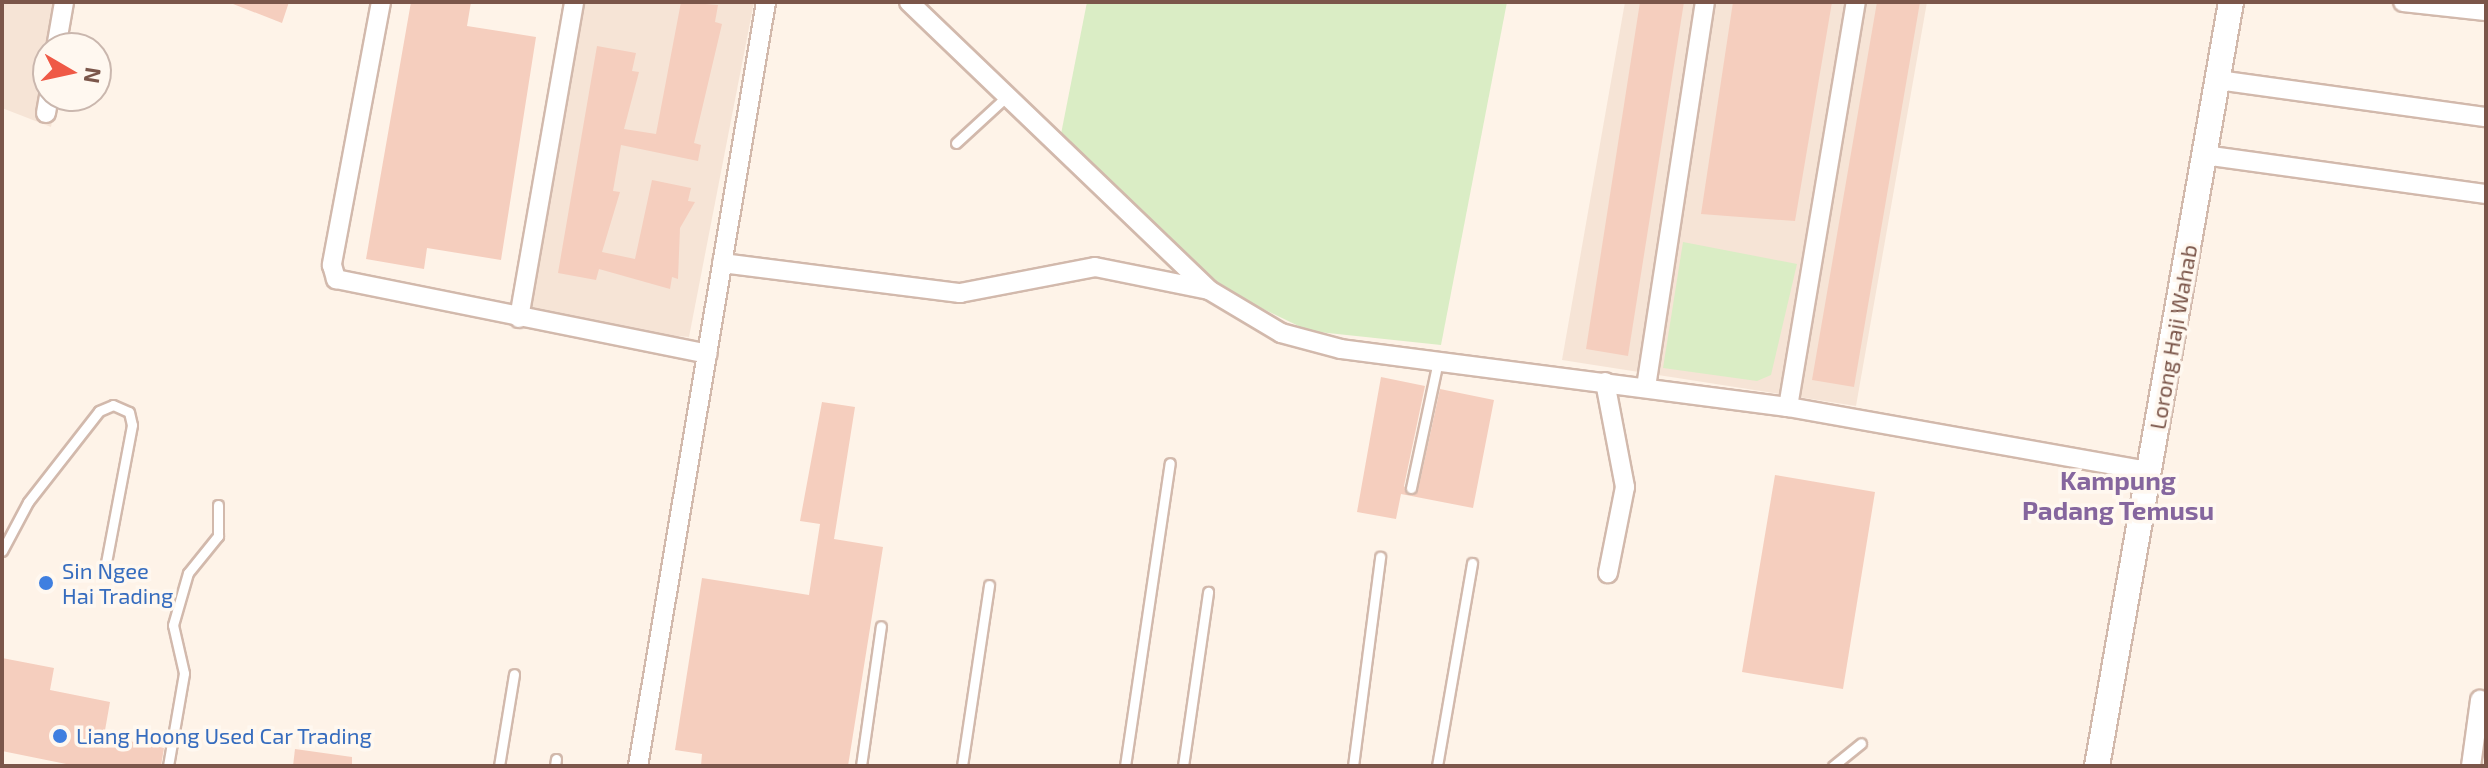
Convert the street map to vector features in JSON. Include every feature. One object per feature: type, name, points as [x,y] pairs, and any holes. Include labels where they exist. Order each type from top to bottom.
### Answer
[{"type":"street","points":[[59,32],[64,2]]},
{"type":"street","points":[[381,2],[332,265],[336,279],[707,354]]},
{"type":"street","points":[[519,318],[574,2]]},
{"type":"street","points":[[638,766],[766,2]]},
{"type":"street","points":[[909,2],[1209,290],[1248,317],[1309,343],[1788,407],[2149,471]]},
{"type":"street","points":[[1646,387],[1705,2]]},
{"type":"street","points":[[1788,407],[1856,2]]},
{"type":"street","name":"Lorong Haji Wahab","points":[[2097,766],[2231,2]]},
{"type":"street","points":[[2403,2],[2486,11]]},
{"type":"street","points":[[2218,80],[2486,117]]},
{"type":"street","points":[[2204,155],[2486,194]]},
{"type":"street","points":[[722,263],[960,293],[1095,267],[1209,290]]},
{"type":"street","points":[[1605,382],[1625,487],[1608,573]]},
{"type":"street","points":[[2471,766],[2480,700]]},
{"type":"lane","points":[[956,143],[1006,97]]},
{"type":"lane","points":[[1411,488],[1438,361]]},
{"type":"lane","points":[[2,551],[28,502],[99,411],[113,405],[129,412],[132,425],[105,568]]},
{"type":"lane","points":[[1125,766],[1170,463]]},
{"type":"lane","points":[[168,766],[184,673],[173,625],[188,573],[218,536],[218,505]]},
{"type":"lane","points":[[1353,766],[1380,557]]},
{"type":"lane","points":[[1437,766],[1472,563]]},
{"type":"lane","points":[[962,766],[989,585]]},
{"type":"lane","points":[[1183,766],[1208,592]]},
{"type":"lane","points":[[861,766],[881,626]]},
{"type":"lane","points":[[499,766],[514,674]]},
{"type":"lane","points":[[1833,766],[1861,743]]},
{"type":"shaded area","points":[[2,2],[75,2],[69,32],[32,32],[32,112],[54,112],[51,127],[2,108]]},
{"type":"shaded area","points":[[579,2],[754,2],[689,337],[603,330],[529,308]]},
{"type":"shaded area","points":[[1625,2],[1927,2],[1856,406],[1562,360]]},
{"type":"green space","points":[[1087,2],[1507,2],[1441,345],[1309,331],[1253,304],[1213,279],[1061,134]]},
{"type":"green space","points":[[1683,242],[1797,264],[1771,375],[1757,381],[1663,368]]},
{"type":"building","points":[[228,2],[289,2],[282,23]]},
{"type":"building","points":[[411,2],[471,2],[467,26],[536,37],[501,260],[427,248],[424,269],[366,259]]},
{"type":"building","points":[[681,2],[718,5],[715,22],[722,24],[694,143],[701,145],[698,161],[621,145],[613,191],[620,192],[602,252],[635,259],[652,180],[691,188],[688,201],[695,202],[680,228],[678,279],[672,277],[670,289],[599,269],[596,280],[558,273],[597,46],[636,53],[632,71],[639,72],[624,129],[656,134]]},
{"type":"building","points":[[1640,2],[1684,2],[1628,356],[1586,349]]},
{"type":"building","points":[[1733,2],[1832,2],[1795,221],[1701,214]]},
{"type":"building","points":[[1877,2],[1920,2],[1854,387],[1812,380]]},
{"type":"building","points":[[1381,377],[1425,386],[1404,486],[1410,495],[1418,490],[1440,389],[1494,400],[1473,508],[1401,494],[1396,519],[1357,512]]},
{"type":"building","points":[[822,402],[855,407],[834,539],[883,547],[848,766],[701,766],[702,754],[675,750],[702,578],[809,595],[820,524],[800,521]]},
{"type":"building","points":[[1775,475],[1875,492],[1843,689],[1742,672]]},
{"type":"building","points":[[2,658],[54,668],[50,690],[110,702],[104,736],[164,748],[161,766],[76,766],[2,751]]},
{"type":"building","points":[[295,749],[352,757],[352,766],[293,766]]},
{"type":"place","name":"Sin Ngee Hai Trading","points":[[46,583]]},
{"type":"place","name":"Liang Hoong Used Car Trading","points":[[60,736]]},
{"type":"district","name":"Kampung Padang Temusu","points":[[2118,495]]}]
